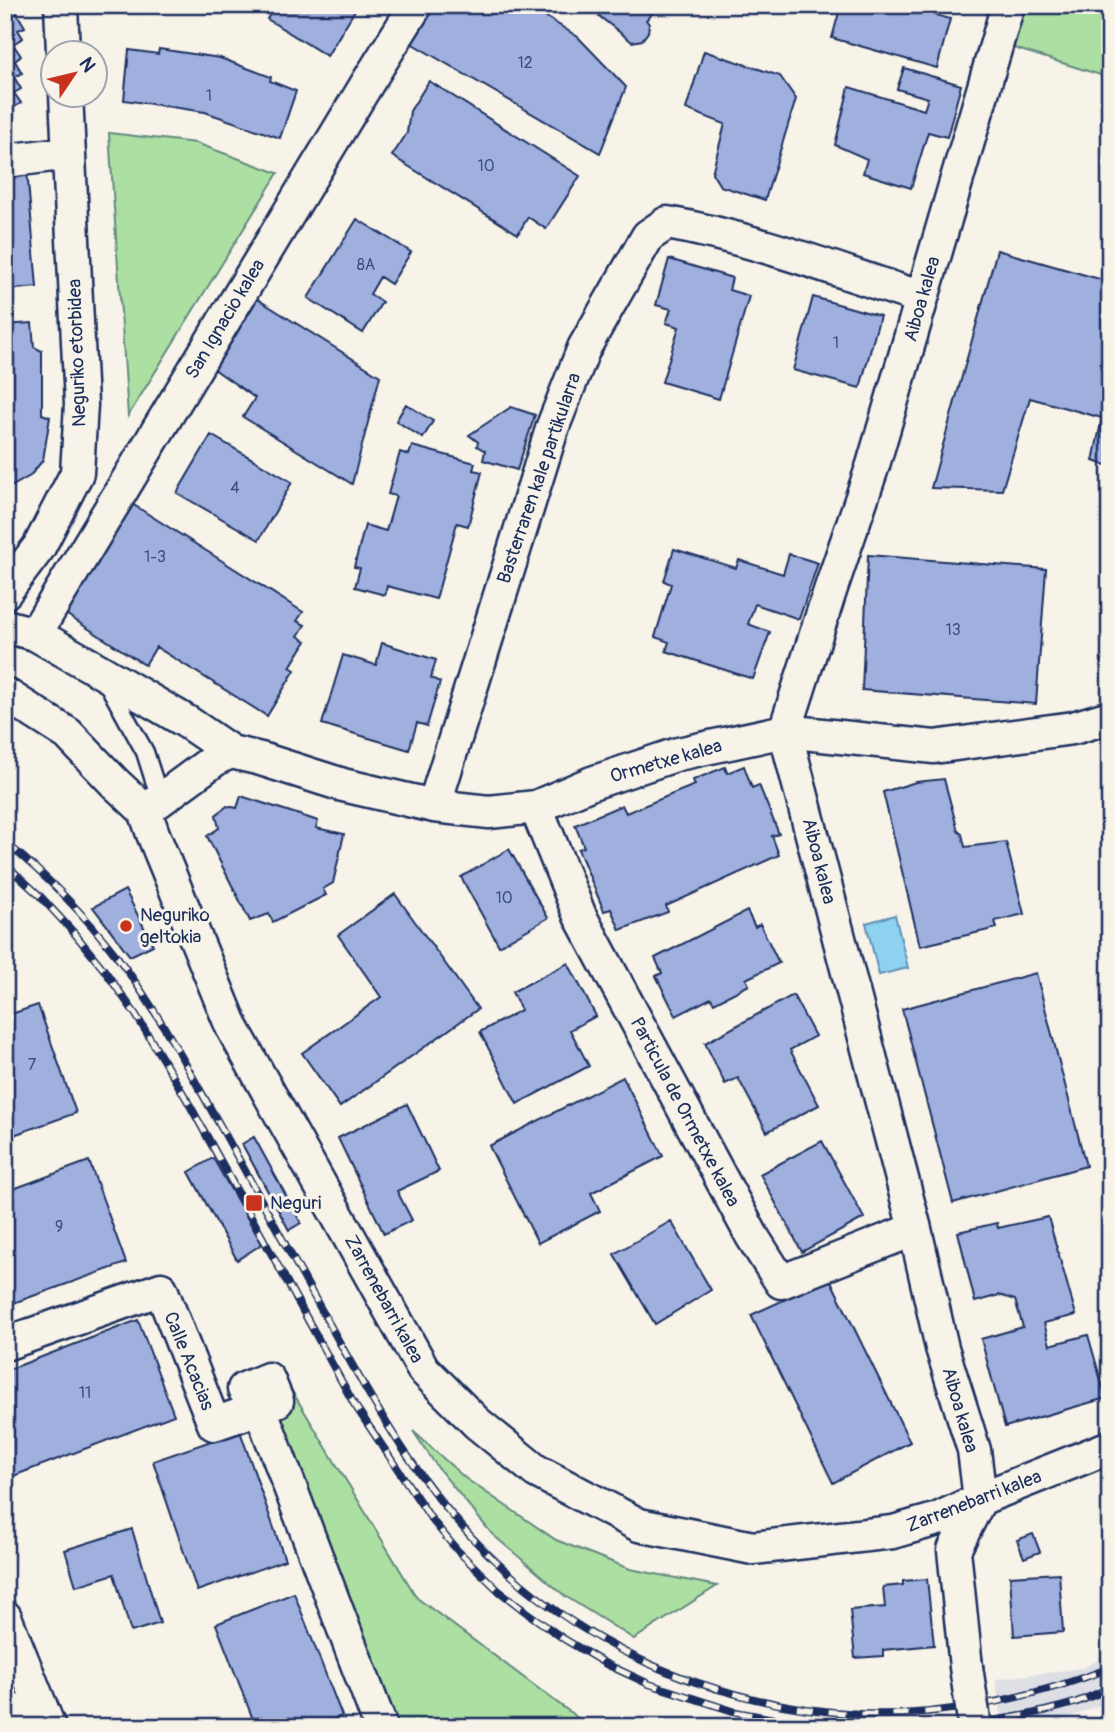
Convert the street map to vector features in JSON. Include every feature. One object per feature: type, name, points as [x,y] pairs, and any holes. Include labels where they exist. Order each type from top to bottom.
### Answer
[{"type":"street","points":[[61,5],[63,38]]},
{"type":"street","name":"San Ignacio kalea","points":[[20,630],[416,5]]},
{"type":"street","name":"Aiboa kalea","points":[[981,1499],[974,1450],[942,1348],[915,1229],[785,731],[873,465],[1008,5]]},
{"type":"street","name":"Neguriko etorbidea","points":[[5,592],[38,547],[78,473],[81,404],[67,108]]},
{"type":"street","points":[[5,161],[69,153]]},
{"type":"street","name":"Basterraren kale partikularra","points":[[434,806],[553,426],[584,348],[648,236],[667,223],[706,230],[922,298]]},
{"type":"street","points":[[20,630],[100,671],[232,752]]},
{"type":"street","points":[[5,694],[68,734],[115,783],[153,805],[216,758],[232,752]]},
{"type":"street","name":"Ormetxe kalea","points":[[232,752],[344,785],[434,806],[489,812],[536,807],[592,783],[678,754],[785,731],[934,747],[1073,728],[1110,717]]},
{"type":"street","points":[[187,722],[198,744],[193,775]]},
{"type":"street","name":"Zarrenebarri kalea","points":[[153,805],[153,834],[233,1027],[423,1369],[477,1423],[536,1471],[639,1525],[753,1548],[893,1532],[939,1519],[981,1499],[1110,1447]]},
{"type":"street","name":"Particula de Ormetxe kalea","points":[[536,807],[580,916],[752,1236],[781,1282],[915,1229]]},
{"type":"street","name":"Calle Acacias","points":[[5,1344],[161,1289],[214,1424],[252,1398],[381,1727]]},
{"type":"street","points":[[975,1727],[954,1550],[981,1499]]},
{"type":"street","points":[[5,1618],[28,1716]]},
{"type":"lane","points":[[100,671],[145,752],[153,805]]},
{"type":"shaded area","points":[[1110,1654],[1110,1701],[1065,1719],[1033,1727],[1001,1727],[996,1679],[1082,1668]]},
{"type":"green space","points":[[1024,5],[1110,5],[1110,78],[1011,47]]},
{"type":"green space","points":[[109,133],[196,143],[278,173],[128,416]]},
{"type":"green space","points":[[289,1386],[417,1598],[590,1727],[399,1727],[267,1394]]},
{"type":"green space","points":[[413,1431],[465,1478],[556,1540],[630,1569],[717,1586],[634,1639],[565,1596],[492,1534],[438,1468]]},
{"type":"water","points":[[895,915],[908,968],[879,975],[866,923]]},
{"type":"building","points":[[5,5],[12,5],[25,27],[18,30],[23,38],[13,44],[21,56],[15,61],[22,73],[14,77],[21,89],[14,93],[21,103],[5,113]]},
{"type":"building","points":[[276,5],[358,5],[327,56],[267,19]]},
{"type":"building","points":[[425,5],[527,5],[578,37],[626,87],[600,153],[404,39]]},
{"type":"building","points":[[603,5],[660,5],[646,20],[649,24],[648,32],[642,40],[632,42],[599,16],[606,7]]},
{"type":"building","points":[[841,5],[899,5],[950,19],[937,68],[832,38]]},
{"type":"building","points":[[159,49],[220,58],[271,77],[270,81],[296,91],[280,138],[205,112],[124,100],[129,50],[158,54]]},
{"type":"building","points":[[704,51],[780,76],[796,99],[765,200],[720,186],[712,173],[725,124],[686,109]]},
{"type":"building","points":[[904,68],[961,85],[947,137],[928,132],[911,188],[863,173],[867,159],[835,145],[849,87],[924,110],[928,98],[897,89]]},
{"type":"building","points":[[429,81],[580,176],[546,229],[528,217],[518,234],[392,156],[407,133],[410,111]]},
{"type":"building","points":[[27,170],[37,287],[5,290],[5,173]]},
{"type":"building","points":[[357,219],[411,252],[391,284],[380,277],[370,294],[382,302],[363,333],[308,298]]},
{"type":"building","points":[[997,250],[1110,282],[1110,466],[1093,461],[1102,418],[1030,398],[1002,490],[931,488]]},
{"type":"building","points":[[669,259],[732,278],[729,290],[749,296],[719,399],[662,382],[679,327],[666,323],[671,309],[656,305]]},
{"type":"building","points":[[251,295],[380,376],[352,484],[243,417],[255,398],[207,364]]},
{"type":"building","points":[[813,297],[880,316],[860,388],[793,370]]},
{"type":"building","points":[[32,323],[34,347],[42,351],[42,414],[50,417],[43,460],[30,476],[5,488],[5,325]]},
{"type":"building","points":[[406,404],[433,421],[423,438],[396,421]]},
{"type":"building","points":[[511,407],[535,415],[517,470],[483,460],[485,451],[477,446],[478,442],[469,435]]},
{"type":"building","points":[[211,435],[292,482],[259,540],[177,493]]},
{"type":"building","points":[[412,446],[475,463],[473,470],[482,472],[468,526],[457,523],[436,599],[387,586],[385,595],[355,587],[360,568],[354,567],[365,525],[386,531],[396,496],[388,494],[400,452],[409,455]]},
{"type":"building","points":[[129,502],[303,612],[297,621],[305,625],[298,636],[306,641],[290,667],[295,670],[267,716],[156,647],[145,665],[61,611]]},
{"type":"building","points":[[674,549],[736,568],[739,560],[783,574],[789,554],[818,563],[799,619],[755,604],[748,624],[770,632],[753,679],[666,651],[669,642],[655,637],[671,584],[664,581]]},
{"type":"building","points":[[868,555],[1046,569],[1036,704],[862,690]]},
{"type":"building","points":[[382,643],[436,660],[431,678],[440,682],[427,726],[417,723],[409,750],[322,724],[343,655],[376,665]]},
{"type":"building","points":[[744,766],[752,788],[759,785],[779,834],[772,836],[779,855],[666,906],[668,912],[620,930],[611,909],[604,911],[578,849],[584,847],[575,825],[622,805],[626,813],[695,785],[693,780],[725,767],[727,773]]},
{"type":"building","points":[[944,779],[965,847],[1006,842],[1024,914],[995,921],[997,928],[920,946],[883,792],[916,782]]},
{"type":"building","points":[[241,796],[318,821],[316,828],[344,834],[333,883],[323,889],[326,895],[273,922],[269,914],[250,921],[207,836],[219,828],[216,815],[227,806],[237,808]]},
{"type":"building","points":[[509,849],[548,918],[499,946],[461,877]]},
{"type":"building","name":"Neguriko geltokia","points":[[125,890],[153,945],[130,956],[93,907]]},
{"type":"building","points":[[395,894],[478,1009],[340,1107],[302,1053],[381,997],[338,935]]},
{"type":"building","points":[[747,911],[755,927],[760,924],[779,963],[746,979],[749,985],[714,1003],[711,998],[676,1016],[656,976],[662,973],[655,958]]},
{"type":"building","points":[[568,963],[596,1016],[570,1030],[589,1066],[517,1104],[480,1032],[521,1010],[512,992]]},
{"type":"building","points":[[1036,973],[1086,1166],[953,1203],[902,1009]]},
{"type":"building","points":[[793,995],[815,1036],[790,1050],[819,1105],[767,1132],[738,1078],[725,1084],[705,1043]]},
{"type":"building","points":[[38,1005],[76,1113],[5,1138],[5,1016]]},
{"type":"building","points":[[623,1077],[663,1156],[591,1193],[600,1211],[538,1243],[489,1146]]},
{"type":"building","points":[[407,1104],[439,1171],[397,1191],[412,1220],[384,1234],[338,1138]]},
{"type":"building","points":[[254,1137],[301,1223],[289,1230],[242,1144]]},
{"type":"building","points":[[822,1141],[864,1218],[802,1252],[760,1174]]},
{"type":"building","points":[[213,1158],[262,1244],[237,1260],[189,1172]]},
{"type":"building","points":[[89,1161],[126,1263],[5,1306],[5,1192]]},
{"type":"building","points":[[1048,1217],[1076,1315],[1044,1323],[1050,1345],[1088,1335],[1106,1398],[1005,1427],[981,1339],[1023,1327],[1015,1300],[999,1295],[975,1302],[958,1232],[997,1223],[998,1228]]},
{"type":"building","points":[[671,1221],[711,1290],[655,1324],[614,1254]]},
{"type":"building","points":[[830,1279],[910,1442],[833,1483],[751,1315]]},
{"type":"building","points":[[138,1320],[174,1415],[8,1478],[5,1472],[5,1371]]},
{"type":"building","points":[[240,1431],[285,1560],[197,1591],[153,1461]]},
{"type":"building","points":[[132,1529],[160,1623],[131,1632],[114,1574],[76,1586],[65,1550]]},
{"type":"building","points":[[1033,1534],[1040,1552],[1024,1558],[1017,1540]]},
{"type":"building","points":[[1059,1573],[1063,1632],[1014,1636],[1010,1576]]},
{"type":"building","points":[[927,1579],[934,1645],[883,1650],[883,1656],[855,1658],[850,1610],[885,1607],[883,1587],[903,1585],[903,1581]]},
{"type":"building","points":[[294,1593],[342,1716],[315,1727],[256,1727],[216,1624]]},
{"type":"railway","points":[[5,842],[36,868],[79,911],[118,958],[146,999],[173,1042],[357,1373],[406,1454],[465,1530],[513,1577],[541,1599],[600,1639],[664,1670],[748,1697],[812,1710],[892,1714],[956,1709],[1019,1697],[1110,1668]]},
{"type":"railway","points":[[5,864],[40,896],[75,934],[136,1015],[187,1100],[354,1404],[432,1520],[457,1550],[499,1591],[526,1612],[606,1664],[649,1684],[736,1712],[819,1727]]},
{"type":"railway","points":[[945,1727],[1042,1712],[1074,1703],[1110,1688]]},
{"type":"place","name":"Neguriko geltokia","points":[[126,926]]},
{"type":"place","name":"Neguri","points":[[254,1203]]}]
